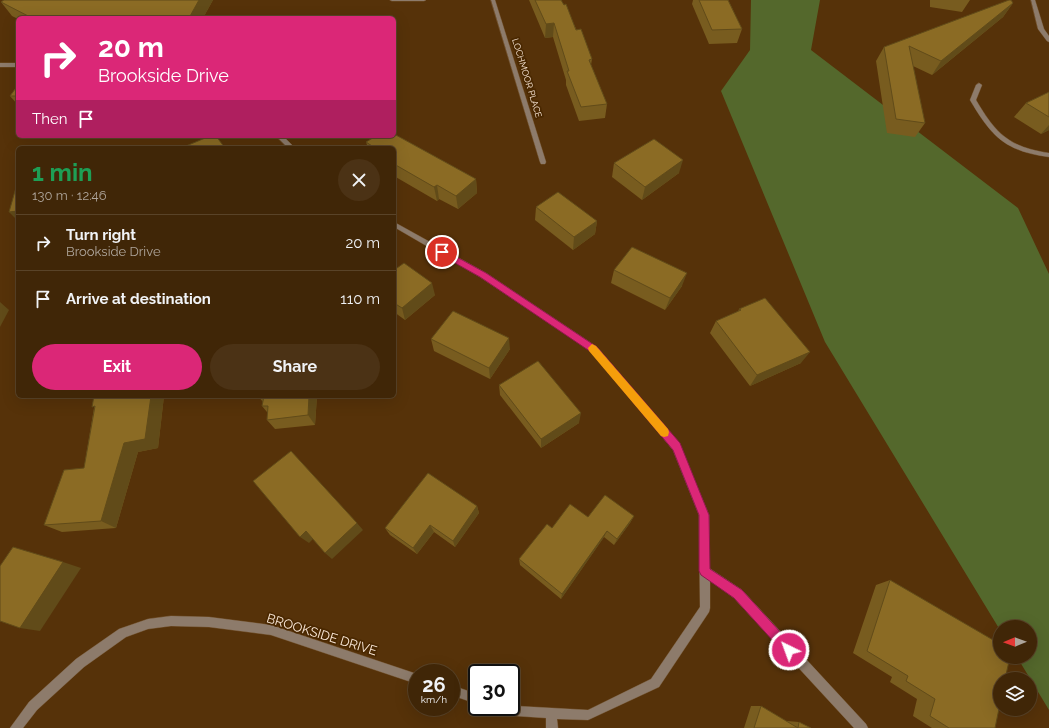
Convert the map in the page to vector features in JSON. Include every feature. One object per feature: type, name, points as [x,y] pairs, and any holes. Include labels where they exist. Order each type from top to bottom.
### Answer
[{"type":"street","points":[[392,0],[424,0]]},
{"type":"street","name":"LOCHMOOR PLACE","points":[[493,0],[543,162]]},
{"type":"street","points":[[1033,0],[1041,29],[1049,40]]},
{"type":"street","points":[[0,65],[16,65]]},
{"type":"street","points":[[979,86],[973,100],[988,124],[1004,141],[1020,150],[1049,155]]},
{"type":"street","points":[[281,138],[290,146]]},
{"type":"street","points":[[396,225],[483,275],[594,349],[676,447],[704,515],[705,608],[654,683],[588,715],[520,711]]},
{"type":"street","points":[[705,571],[738,594],[862,728]]},
{"type":"street","name":"BROOKSIDE DRIVE","points":[[16,728],[32,706],[80,663],[123,634],[148,624],[170,621],[209,622],[270,630],[408,676]]},
{"type":"street","points":[[551,713],[552,728]]},
{"type":"green space","points":[[751,0],[820,0],[811,50],[1018,208],[1049,274],[1049,710],[1037,690],[1037,672],[1026,672],[1021,664],[1037,664],[1037,620],[994,620],[825,342],[721,91],[750,50]]},
{"type":"building","points":[[4,0],[199,0],[190,16],[28,16],[1,2]]},
{"type":"building","points":[[535,0],[561,0],[564,5],[566,4],[576,30],[581,29],[592,59],[589,60],[607,104],[581,107],[567,71],[569,71],[554,23],[546,24]]},
{"type":"building","points":[[699,0],[728,0],[742,29],[712,30]]},
{"type":"building","points":[[1009,0],[1013,3],[941,61],[909,46],[925,123],[896,119],[884,47]]},
{"type":"building","points":[[16,88],[16,96],[10,96]]},
{"type":"building","points":[[1049,92],[1049,117],[1026,103]]},
{"type":"building","points":[[396,135],[476,179],[456,196],[437,185],[434,187],[396,165],[396,146],[372,146],[366,142],[373,138],[396,138]]},
{"type":"building","points":[[205,138],[218,138],[224,146],[186,146]]},
{"type":"building","points":[[654,139],[683,160],[645,187],[614,163]]},
{"type":"building","points":[[16,188],[16,211],[9,212]]},
{"type":"building","points":[[558,192],[597,221],[574,237],[536,207]]},
{"type":"building","points":[[632,247],[687,273],[670,298],[614,270]]},
{"type":"building","points":[[404,263],[432,283],[402,308],[396,304],[396,267]]},
{"type":"building","points":[[765,298],[810,352],[757,375],[716,321]]},
{"type":"building","points":[[453,311],[509,338],[489,368],[431,339]]},
{"type":"building","points":[[538,361],[581,413],[541,439],[499,385]]},
{"type":"building","points":[[94,398],[151,398],[145,439],[124,443],[101,521],[44,525],[64,470],[84,468],[95,406],[92,407]]},
{"type":"building","points":[[264,398],[309,398],[308,415],[267,420],[268,406],[262,406]]},
{"type":"building","points":[[291,451],[357,523],[325,553],[306,531],[300,537],[253,481]]},
{"type":"building","points":[[428,473],[477,506],[453,541],[430,525],[413,548],[385,528]]},
{"type":"building","points":[[605,495],[634,516],[617,539],[607,531],[562,594],[519,559],[547,524],[552,528],[570,504],[588,517]]},
{"type":"building","points":[[13,547],[63,562],[20,628],[0,621],[0,566]]},
{"type":"building","points":[[890,580],[993,640],[993,664],[1008,664],[1007,672],[993,672],[993,716],[998,716],[995,728],[949,728],[930,716],[935,699],[906,681],[908,676],[867,651]]},
{"type":"building","points":[[761,706],[798,728],[754,728]]},
{"type":"building","points":[[799,722],[811,728],[798,728]]},
{"type":"slow traffic","points":[[592,348],[664,432]]},
{"type":"route","points":[[442,252],[483,275],[594,349],[676,447],[704,515],[705,571],[729,586],[738,594],[789,650]]}]
